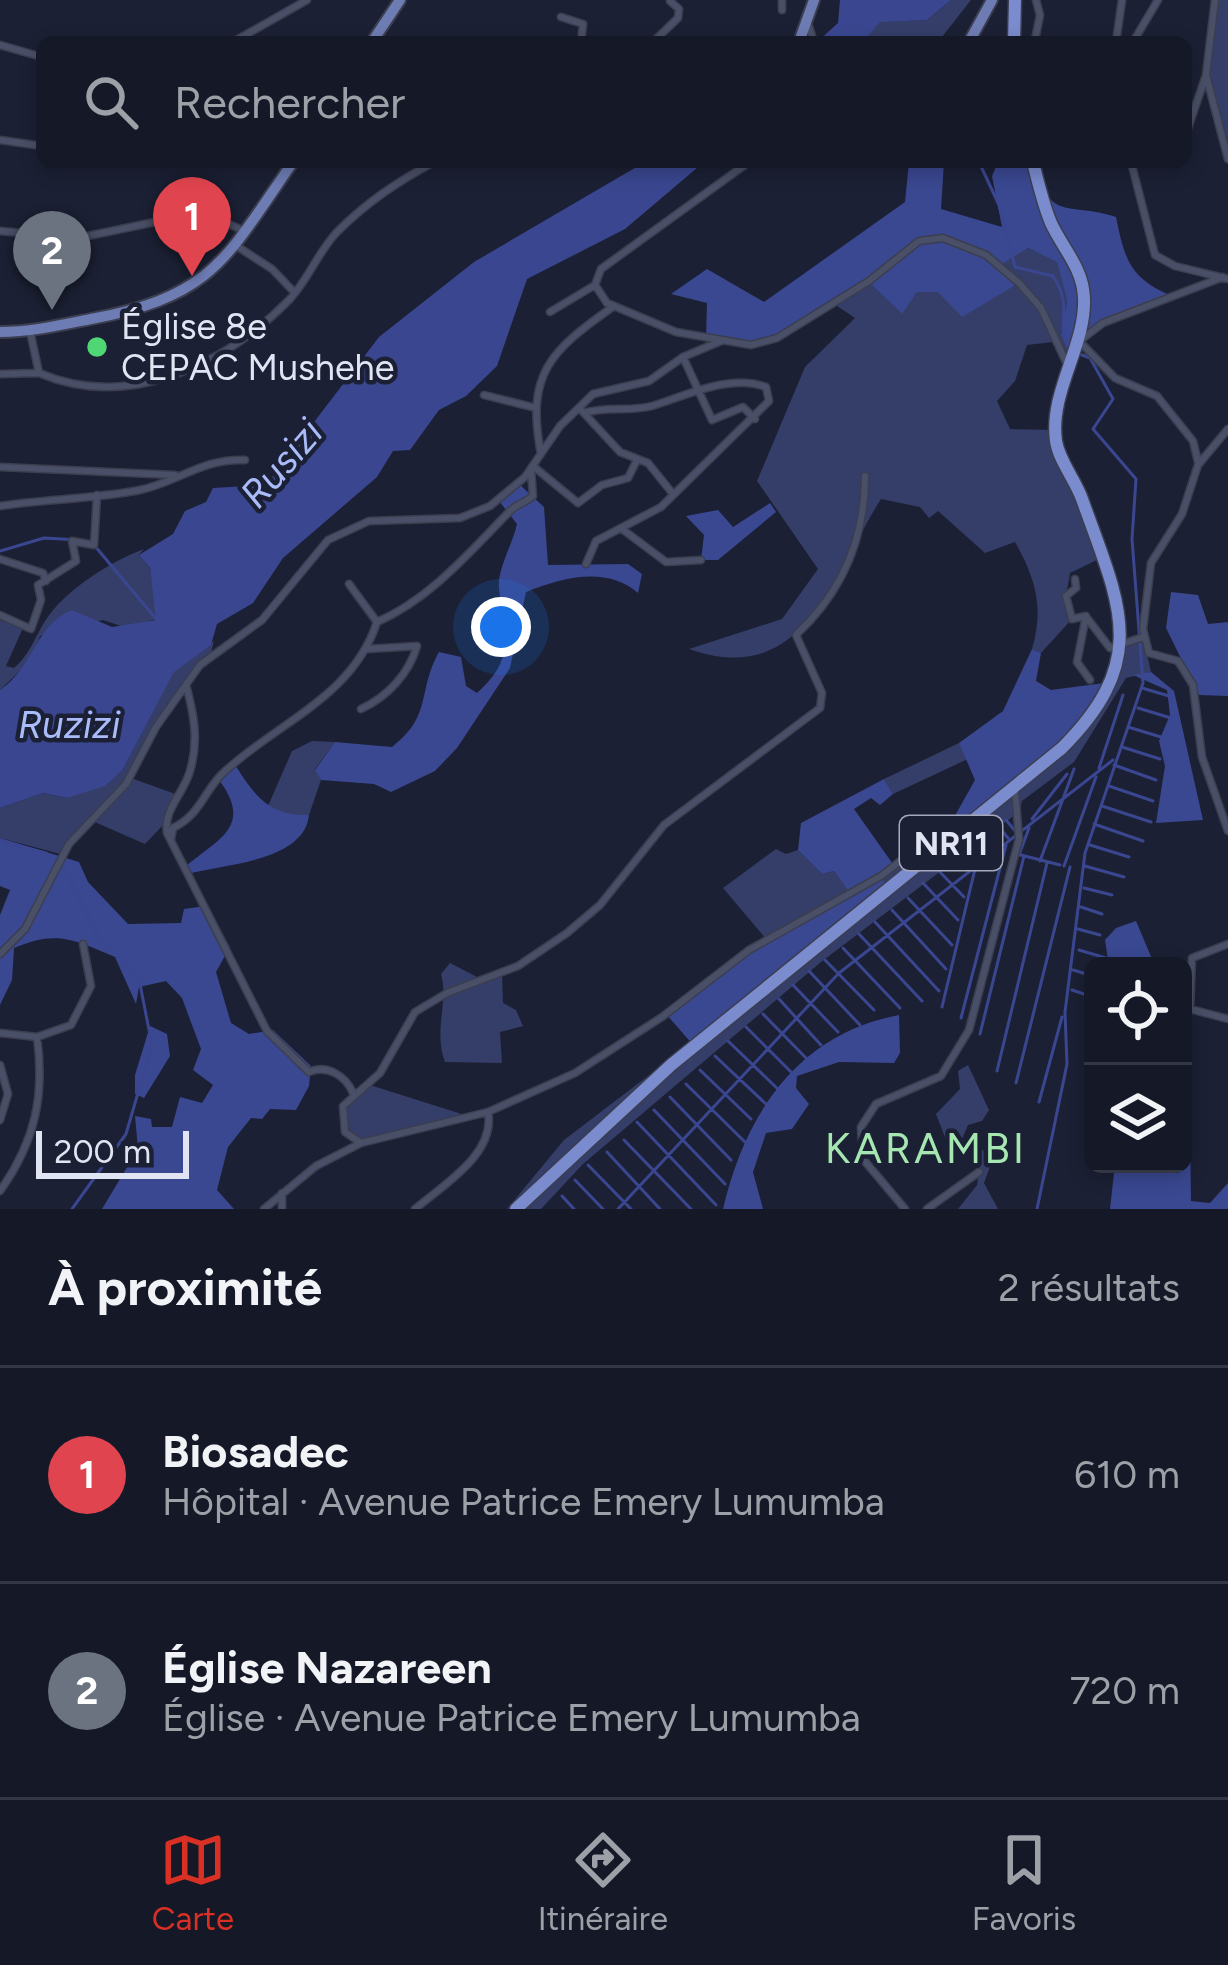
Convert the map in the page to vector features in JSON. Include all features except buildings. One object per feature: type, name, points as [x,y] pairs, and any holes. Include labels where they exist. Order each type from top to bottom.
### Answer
[{"type":"highway","points":[[1014,36],[1015,0]]},
{"type":"highway","points":[[1035,168],[1052,224],[1082,280],[1083,312],[1056,443],[1082,496],[1114,597],[1123,647]]},
{"type":"highway","name":"NR11","points":[[516,1209],[670,1065],[1015,790],[1078,733],[1112,682],[1123,647]]},
{"type":"main road","points":[[377,36],[400,0]]},
{"type":"main road","points":[[802,36],[814,0]]},
{"type":"main road","points":[[972,36],[992,0]]},
{"type":"main road","points":[[0,332],[171,300],[206,277],[235,245],[288,168]]},
{"type":"street","points":[[243,36],[307,0]]},
{"type":"street","points":[[659,36],[678,19],[679,9],[669,0]]},
{"type":"street","points":[[782,0],[782,10]]},
{"type":"street","points":[[1036,0],[1040,15],[1036,36]]},
{"type":"street","points":[[1117,36],[1122,0]]},
{"type":"street","points":[[1137,36],[1158,0]]},
{"type":"street","points":[[1192,116],[1206,75],[1216,0]]},
{"type":"street","points":[[561,17],[583,24],[582,36]]},
{"type":"street","points":[[808,24],[812,36]]},
{"type":"street","points":[[0,45],[36,55]]},
{"type":"street","points":[[1206,75],[1228,159]]},
{"type":"street","points":[[0,140],[36,145]]},
{"type":"street","points":[[0,374],[39,373],[101,388],[184,373],[217,358],[295,293],[335,235],[386,188],[423,168]]},
{"type":"street","points":[[550,312],[595,285],[605,265],[741,168]]},
{"type":"street","points":[[1133,168],[1156,255],[1175,266],[1225,278]]},
{"type":"street","points":[[0,231],[79,238],[212,212],[244,231]]},
{"type":"street","points":[[595,285],[614,306],[688,336],[751,345],[776,338],[869,281],[919,241],[943,238],[986,255],[1019,283],[1074,350],[1115,378],[1157,396],[1193,440],[1198,465]]},
{"type":"street","points":[[235,245],[272,268],[295,293]]},
{"type":"street","points":[[1074,350],[1103,323],[1225,278]]},
{"type":"street","points":[[541,454],[536,407],[542,375],[556,347],[614,306]]},
{"type":"street","points":[[30,330],[39,373]]},
{"type":"street","points":[[0,954],[26,929],[69,844],[126,784],[186,686],[210,656],[262,620],[323,544],[368,521],[472,514],[508,494],[593,394],[649,381],[683,357],[721,340]]},
{"type":"street","points":[[683,357],[715,422],[742,407],[754,418]]},
{"type":"street","points":[[582,410],[655,406],[699,392],[761,385],[769,401],[646,518],[596,541],[586,564]]},
{"type":"street","points":[[484,395],[536,407]]},
{"type":"street","points":[[582,410],[636,463],[647,463],[674,494]]},
{"type":"street","points":[[1228,429],[1198,465],[1182,514],[1151,563],[1141,638],[1151,654],[1176,660],[1187,671],[1201,716],[1202,758],[1228,831]]},
{"type":"street","points":[[0,467],[175,475],[224,458],[245,460]]},
{"type":"street","points":[[532,467],[578,502],[602,485],[628,478],[636,463]]},
{"type":"street","points":[[171,840],[173,829],[196,814],[224,772],[267,736],[316,707],[367,649],[377,622],[438,585],[508,512],[533,496],[532,467]]},
{"type":"street","points":[[0,506],[168,483],[175,475]]},
{"type":"street","points":[[361,1143],[345,1132],[341,1118],[353,1093],[380,1073],[415,1012],[447,993],[518,966],[567,933],[600,905],[664,825],[820,707],[822,693],[796,635],[819,612],[852,556],[865,476]]},
{"type":"street","points":[[0,615],[31,629],[42,597],[38,585],[76,561],[72,541],[94,545],[97,495]]},
{"type":"street","points":[[622,529],[666,562],[700,560]]},
{"type":"street","points":[[0,559],[43,573],[46,584]]},
{"type":"street","points":[[1076,579],[1076,588],[1066,596],[1072,619],[1086,616]]},
{"type":"street","points":[[349,584],[377,622]]},
{"type":"street","points":[[1086,616],[1103,643],[1123,647],[1141,638]]},
{"type":"street","points":[[1086,616],[1076,662],[1090,680]]},
{"type":"street","points":[[361,709],[383,697],[407,671],[417,646],[367,649]]},
{"type":"street","points":[[186,686],[195,718],[194,752],[188,778],[166,818],[171,840],[270,1035],[309,1072],[325,1069],[344,1078],[353,1093]]},
{"type":"street","points":[[905,1209],[866,1164],[861,1127],[876,1104],[936,1080],[956,1059],[969,1030],[1018,833],[1015,790]]},
{"type":"street","points":[[264,1209],[316,1166],[361,1143],[488,1112],[604,1056],[749,950],[881,876],[944,826],[980,818]]},
{"type":"street","points":[[0,1034],[37,1037],[71,1025],[87,1002],[92,979],[83,944]]},
{"type":"street","points":[[1228,944],[1192,958],[1187,1001],[1190,1009],[1228,1019]]},
{"type":"street","points":[[0,1191],[18,1166],[43,1092],[37,1037]]},
{"type":"street","points":[[0,1064],[8,1087],[0,1120]]},
{"type":"street","points":[[415,1209],[478,1151],[490,1130],[488,1112]]},
{"type":"street","points":[[927,1209],[979,1172]]},
{"type":"street","points":[[282,1193],[282,1209]]},
{"type":"shaded area","points":[[951,0],[971,0],[943,36],[868,36],[880,21],[927,20]]},
{"type":"shaded area","points":[[1214,0],[1228,0],[1228,159],[1205,79]]},
{"type":"shaded area","points":[[908,168],[944,168],[941,209],[1002,227],[992,176],[995,168],[1035,168],[1054,202],[1116,217],[1132,267],[1148,283],[1174,297],[1103,323],[1069,349],[1061,335],[1067,301],[1057,262],[1028,248],[1000,265],[1019,283],[962,317],[938,292],[917,292],[902,314],[868,281],[777,338],[751,345],[706,338],[707,303],[671,294],[707,269],[764,302],[905,202]]},
{"type":"shaded area","points":[[1028,248],[1057,261],[1067,301],[1061,335],[1074,346],[1069,367],[1053,342],[1027,345],[1015,381],[997,401],[1010,429],[1055,430],[1101,558],[1070,573],[1066,596],[1072,619],[1041,653],[1032,649],[1036,594],[1015,542],[985,553],[938,511],[929,518],[920,507],[881,499],[830,590],[788,639],[761,653],[729,657],[689,649],[782,619],[818,569],[757,481],[805,367],[855,318],[831,302],[869,281],[901,313],[917,292],[939,292]]},
{"type":"shaded area","points":[[519,484],[544,507],[548,565],[628,564],[642,574],[638,593],[598,577],[568,579],[526,592],[510,668],[457,748],[435,771],[391,792],[374,784],[321,780],[315,770],[335,742],[392,747],[405,735],[419,713],[439,652],[461,657],[466,686],[477,693],[490,680],[503,656],[499,581],[517,524],[499,501]]},
{"type":"shaded area","points":[[770,503],[776,512],[718,560],[701,560],[704,535],[686,516],[718,510],[733,527]]},
{"type":"shaded area","points":[[144,549],[139,555],[150,568],[157,619],[124,627],[103,620],[40,636],[34,657],[0,690],[0,620],[23,628],[6,666],[14,668],[64,598],[103,569]]},
{"type":"shaded area","points":[[1171,592],[1198,595],[1208,624],[1228,622],[1228,696],[1199,695],[1166,628]]},
{"type":"shaded area","points":[[1143,637],[1151,672],[1126,678],[1074,762],[1022,801],[1020,811],[821,962],[583,1164],[541,1209],[507,1209],[564,1140],[888,893],[881,876],[1078,733],[1123,647]]},
{"type":"shaded area","points":[[214,641],[210,656],[156,727],[131,778],[178,795],[165,823],[145,844],[90,820],[64,855],[0,838],[0,808],[43,793],[67,798],[123,769],[174,671]]},
{"type":"shaded area","points":[[1032,649],[1041,653],[1036,681],[1051,690],[1112,682],[1098,706],[980,817],[952,821],[975,780],[959,743],[1003,711]]},
{"type":"shaded area","points":[[1151,672],[1174,691],[1203,820],[1156,823],[1165,766],[1159,741],[1170,715],[1167,690],[1133,675]]},
{"type":"shaded area","points":[[312,741],[335,742],[315,769],[321,780],[309,815],[284,816],[268,806],[292,751]]},
{"type":"shaded area","points":[[959,743],[970,758],[893,794],[884,779]]},
{"type":"shaded area","points":[[236,766],[265,802],[284,812],[309,815],[304,831],[278,852],[188,874],[185,867],[232,822],[229,796],[219,780]]},
{"type":"shaded area","points":[[884,779],[893,794],[880,805],[871,798],[854,809],[895,867],[882,876],[888,893],[694,1046],[666,1014],[749,950],[850,893],[834,871],[822,874],[798,850],[801,823]]},
{"type":"shaded area","points":[[0,838],[79,862],[88,882],[128,924],[181,923],[184,909],[206,906],[230,947],[216,972],[231,1023],[249,1034],[273,1030],[311,1066],[309,1086],[296,1110],[270,1109],[262,1119],[251,1118],[228,1147],[217,1190],[234,1209],[102,1209],[138,1149],[135,1116],[151,1119],[152,1127],[172,1127],[180,1097],[202,1103],[213,1085],[193,1070],[201,1049],[182,998],[166,981],[139,987],[136,1004],[115,957],[87,945],[53,938],[14,948],[12,980],[0,1005],[0,915],[10,890],[0,886]]},
{"type":"shaded area","points":[[776,849],[786,854],[798,850],[822,874],[834,871],[851,893],[767,940],[723,888]]},
{"type":"shaded area","points":[[1136,921],[1151,957],[1108,957],[1105,940],[1116,928]]},
{"type":"shaded area","points":[[450,963],[481,979],[502,973],[503,1003],[516,1010],[523,1026],[500,1032],[502,1063],[445,1062],[440,1039],[441,974]]},
{"type":"shaded area","points":[[899,1015],[900,1053],[894,1063],[839,1062],[797,1076],[796,1088],[809,1104],[792,1129],[766,1133],[753,1172],[763,1209],[723,1209],[745,1142],[781,1084],[832,1040]]},
{"type":"shaded area","points":[[150,1026],[167,1034],[170,1056],[144,1098],[135,1094],[135,1075]]},
{"type":"shaded area","points":[[968,1065],[989,1110],[982,1121],[968,1125],[962,1139],[994,1156],[984,1183],[998,1209],[958,1209],[977,1185],[981,1155],[951,1153],[936,1114],[960,1089],[958,1071]]},
{"type":"shaded area","points":[[370,1085],[471,1117],[361,1143],[342,1126],[341,1112]]},
{"type":"shaded area","points":[[1114,1173],[1191,1173],[1191,1201],[1210,1203],[1228,1183],[1228,1209],[1110,1209]]},
{"type":"water","points":[[840,0],[951,0],[927,20],[880,22],[868,36],[824,36],[838,23]]},
{"type":"water","name":"Ruzizi","points":[[635,168],[697,168],[625,229],[527,279],[497,366],[466,396],[439,410],[410,450],[393,451],[377,477],[283,558],[253,603],[217,624],[211,645],[174,672],[123,769],[105,786],[67,798],[43,793],[0,808],[0,690],[50,626],[72,610],[112,627],[156,620],[150,568],[139,555],[173,534],[185,511],[206,502],[213,488],[266,485],[379,337],[474,262]]},
{"type":"waterway","points":[[982,168],[999,205],[1015,267],[1053,276],[1059,288],[1069,349]]},
{"type":"waterway","points":[[1037,1209],[1067,1064],[1065,1012],[1085,853],[1143,683],[1132,539],[1136,479],[1093,429],[1113,399],[1090,358],[1077,353]]},
{"type":"waterway","points":[[0,551],[44,538],[79,540]]},
{"type":"waterway","points":[[94,545],[157,620]]},
{"type":"waterway","points":[[1142,688],[1169,696]]},
{"type":"waterway","points":[[1099,768],[1123,695]]},
{"type":"waterway","points":[[1138,708],[1171,718]]},
{"type":"waterway","points":[[1128,727],[1161,737]]},
{"type":"waterway","points":[[1122,747],[1160,759]]},
{"type":"waterway","points":[[618,1209],[839,973],[1113,760]]},
{"type":"waterway","points":[[1114,765],[1156,780]]},
{"type":"waterway","points":[[1040,861],[1074,769]]},
{"type":"waterway","points":[[1032,819],[1067,774]]},
{"type":"waterway","points":[[1064,866],[1096,777]]},
{"type":"waterway","points":[[1109,786],[1153,801]]},
{"type":"waterway","points":[[1102,806],[1151,822]]},
{"type":"waterway","points":[[1006,820],[1016,832]]},
{"type":"waterway","points":[[1094,824],[1143,841]]},
{"type":"waterway","points":[[998,826],[1008,838]]},
{"type":"waterway","points":[[1019,855],[1029,828]]},
{"type":"waterway","points":[[990,833],[1000,845]]},
{"type":"waterway","points":[[0,841],[46,853],[62,865],[97,935],[139,979],[152,1045],[126,1134],[72,1209]]},
{"type":"waterway","points":[[972,845],[983,857]]},
{"type":"waterway","points":[[961,1018],[1006,845]]},
{"type":"waterway","points":[[1090,845],[1129,857]]},
{"type":"waterway","points":[[1017,854],[1060,865]]},
{"type":"waterway","points":[[980,1034],[1024,856]]},
{"type":"waterway","points":[[997,1071],[1047,863]]},
{"type":"waterway","points":[[1085,866],[1124,877]]},
{"type":"waterway","points":[[1016,1083],[1070,867]]},
{"type":"waterway","points":[[942,1007],[975,869]]},
{"type":"waterway","points":[[938,870],[964,897]]},
{"type":"waterway","points":[[923,883],[958,920]]},
{"type":"waterway","points":[[1084,888],[1112,895]]},
{"type":"waterway","points":[[908,898],[952,945]]},
{"type":"waterway","points":[[1081,907],[1102,914]]},
{"type":"waterway","points":[[892,910],[946,969]]},
{"type":"waterway","points":[[875,922],[939,991]]},
{"type":"waterway","points":[[1078,929],[1100,935]]},
{"type":"waterway","points":[[859,934],[922,1001]]},
{"type":"waterway","points":[[843,948],[900,1008]]},
{"type":"waterway","points":[[1079,950],[1103,957]]},
{"type":"waterway","points":[[825,960],[874,1010]]},
{"type":"waterway","points":[[1073,970],[1084,973]]},
{"type":"waterway","points":[[809,971],[860,1025]]},
{"type":"waterway","points":[[793,985],[838,1032]]},
{"type":"waterway","points":[[1072,990],[1084,994]]},
{"type":"waterway","points":[[779,999],[821,1045]]},
{"type":"waterway","points":[[763,1014],[807,1059]]},
{"type":"waterway","points":[[1039,1102],[1062,1017]]},
{"type":"waterway","points":[[746,1027],[792,1073]]},
{"type":"waterway","points":[[728,1041],[781,1092]]},
{"type":"waterway","points":[[715,1056],[766,1104]]},
{"type":"waterway","points":[[700,1070],[751,1119]]},
{"type":"waterway","points":[[686,1084],[745,1142]]},
{"type":"waterway","points":[[670,1097],[731,1160]]},
{"type":"waterway","points":[[654,1110],[725,1184]]},
{"type":"waterway","points":[[637,1122],[716,1205]]},
{"type":"waterway","points":[[624,1140],[691,1209]]},
{"type":"waterway","points":[[607,1152],[660,1209]]},
{"type":"waterway","points":[[588,1165],[631,1209]]},
{"type":"waterway","points":[[575,1180],[603,1209]]},
{"type":"waterway","points":[[562,1196],[574,1209]]},
{"type":"place","name":"Biosadec","points":[[192,276]]},
{"type":"place","name":"Église Nazareen","points":[[52,310]]},
{"type":"place","name":"Église 8e CEPAC Mushehe","points":[[97,347]]},
{"type":"district","name":"KARAMBI","points":[[926,1148]]},
{"type":"water label","name":"Rusizi","points":[[281,463]]}]
